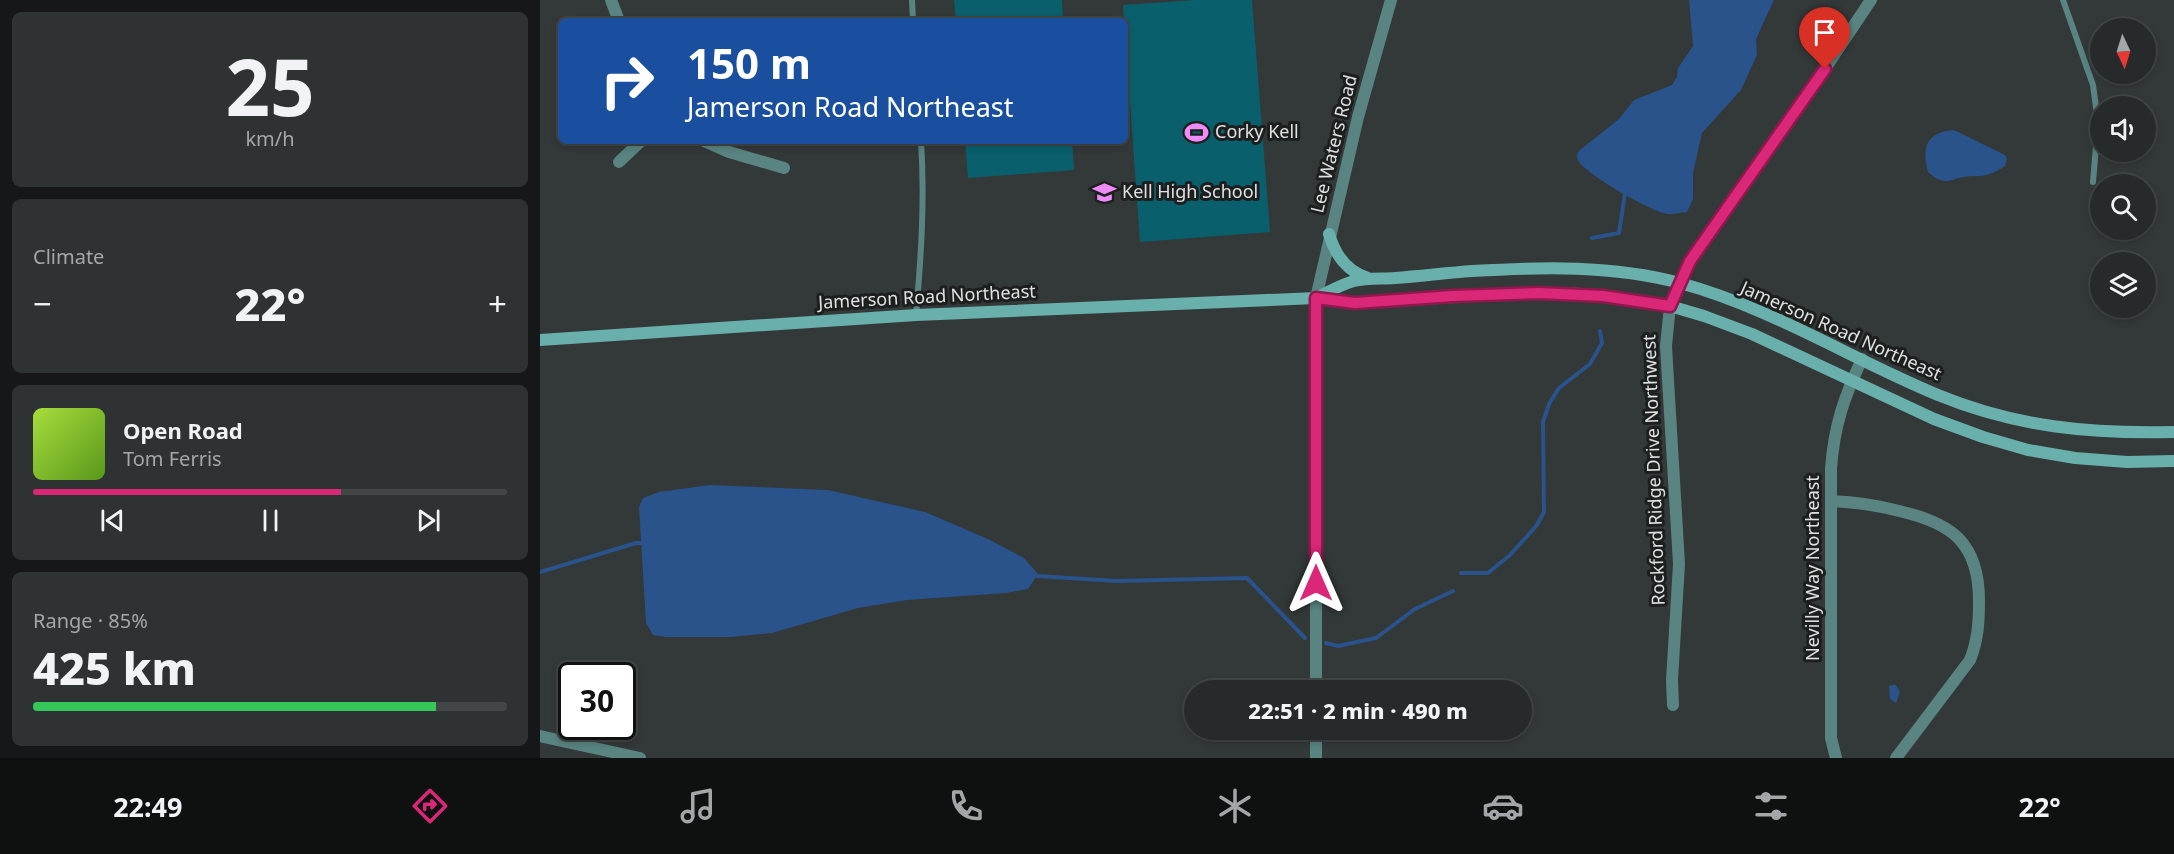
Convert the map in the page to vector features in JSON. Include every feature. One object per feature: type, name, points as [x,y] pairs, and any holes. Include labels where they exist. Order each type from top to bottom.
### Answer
[{"type":"street","points":[[611,0],[618,18]]},
{"type":"street","name":"Lee Waters Road","points":[[1316,680],[1316,298],[1329,234],[1358,117],[1391,0]]},
{"type":"street","name":"Rockford Ridge Drive Northwest","points":[[1673,705],[1672,680],[1680,564],[1665,346],[1670,306],[1690,261],[1798,109],[1871,0]]},
{"type":"street","points":[[619,162],[638,144]]},
{"type":"street","points":[[711,144],[729,152],[784,168]]},
{"type":"street","points":[[1329,234],[1334,248],[1344,262],[1358,274],[1376,279]]},
{"type":"street","name":"Jamerson Road Northeast","points":[[1316,298],[1353,281],[1528,268],[1571,268],[1612,272],[1680,283],[1758,310],[1939,395],[2013,419],[2079,430],[2174,432]]},
{"type":"street","name":"Jamerson Road Northeast","points":[[540,340],[916,315],[1316,298],[1355,303],[1539,293],[1603,296],[1670,306],[1734,327],[1960,430],[2028,450],[2094,460],[2174,461]]},
{"type":"street","name":"Nevilly Way Northeast","points":[[1836,758],[1831,738],[1832,442],[1837,421],[1863,359]]},
{"type":"street","points":[[1831,501],[1886,507],[1939,523],[1953,531],[1962,541],[1971,553],[1976,568],[1979,585],[1979,627],[1976,645],[1970,660],[1896,758]]},
{"type":"street","points":[[540,736],[640,758]]},
{"type":"street","points":[[1316,740],[1316,758]]},
{"type":"lane","points":[[912,0],[913,18]]},
{"type":"lane","points":[[2063,0],[2093,86],[2098,122],[2094,174]]},
{"type":"lane","points":[[916,315],[922,250],[921,144]]},
{"type":"shaded area","points":[[954,0],[1062,0],[1063,18],[956,18]]},
{"type":"shaded area","name":"Corky Kell","points":[[1196,0],[1252,0],[1270,232],[1140,242],[1128,75],[1128,18],[1124,18],[1123,5]]},
{"type":"shaded area","points":[[1689,0],[1774,0],[1756,40],[1757,55],[1741,90],[1702,133],[1693,173],[1693,199],[1687,212],[1668,214],[1648,207],[1603,182],[1581,164],[1577,156],[1580,150],[1619,119],[1634,100],[1672,85],[1677,77],[1678,68],[1693,46]]},
{"type":"shaded area","points":[[1954,130],[2005,155],[2007,159],[2005,166],[1986,175],[1948,181],[1933,176],[1928,172],[1926,163],[1928,142],[1938,134]]},
{"type":"shaded area","points":[[965,144],[1072,144],[1074,170],[968,178]]},
{"type":"shaded area","points":[[710,485],[828,490],[925,512],[988,539],[1024,558],[1038,574],[1028,589],[1006,593],[907,600],[858,608],[772,633],[731,637],[653,635],[646,623],[639,507],[643,498],[659,492]]},
{"type":"shaded area","points":[[1896,685],[1900,692],[1896,703],[1890,699],[1889,686]]},
{"type":"waterway","points":[[1592,238],[1619,233],[1625,193]]},
{"type":"waterway","points":[[1461,573],[1488,573],[1510,555],[1537,525],[1544,512],[1543,422],[1549,404],[1559,388],[1590,364],[1602,343],[1600,331]]},
{"type":"waterway","points":[[540,572],[641,543]]},
{"type":"waterway","points":[[1037,576],[1117,581],[1247,578],[1305,638]]},
{"type":"waterway","points":[[1326,643],[1338,646],[1376,638],[1415,609],[1453,591]]},
{"type":"place","name":"Corky Kell","points":[[1197,132]]},
{"type":"place","name":"Kell High School","points":[[1104,192]]},
{"type":"route","points":[[1316,583],[1316,298],[1355,303],[1453,296],[1569,293],[1670,306],[1690,261],[1825,69]]}]
